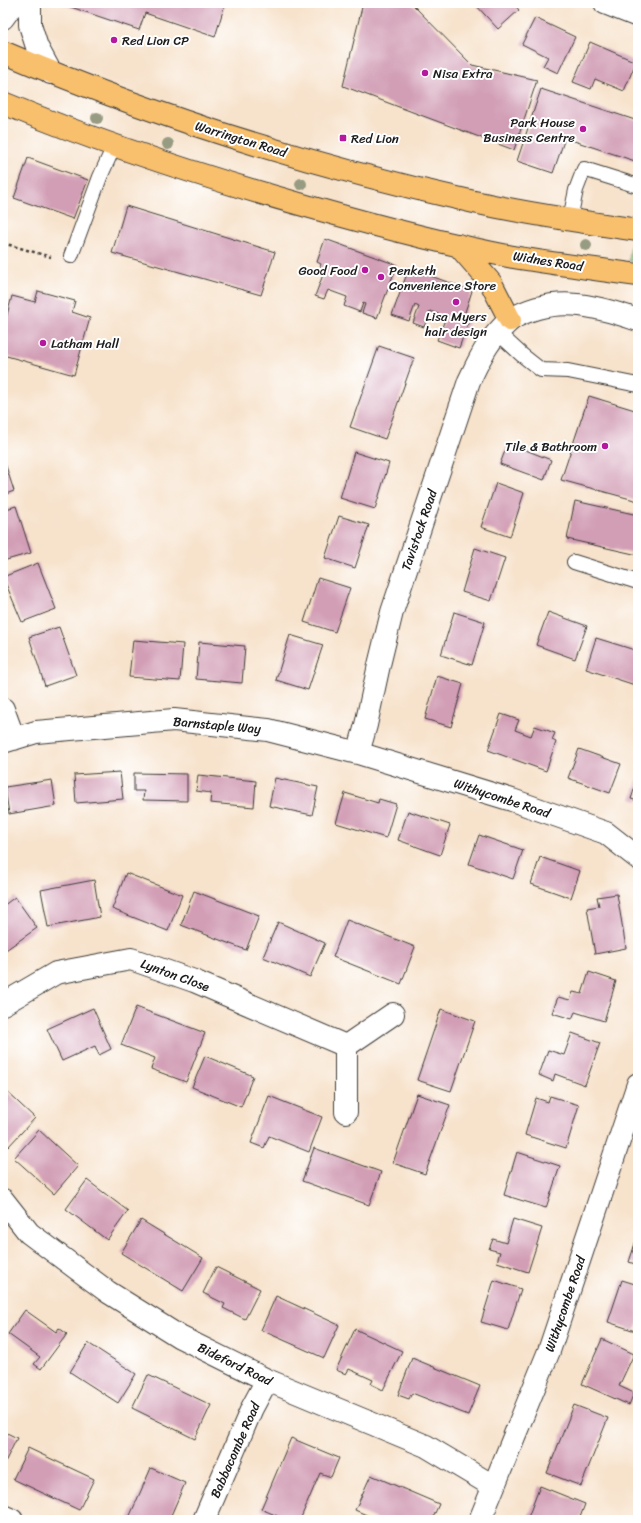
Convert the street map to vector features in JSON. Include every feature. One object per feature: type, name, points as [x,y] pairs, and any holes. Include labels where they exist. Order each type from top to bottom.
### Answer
[{"type":"main road","name":"Warrington Road","points":[[3,52],[51,73],[167,116],[268,148],[372,177],[487,205],[570,219]]},
{"type":"main road","points":[[7,101],[114,146],[256,192],[367,223],[458,245],[491,283],[504,326]]},
{"type":"main road","points":[[570,219],[638,230]]},
{"type":"main road","name":"Widnes Road","points":[[458,245],[514,257],[638,275]]},
{"type":"street","points":[[3,18],[14,3]]},
{"type":"street","points":[[30,3],[30,25],[37,47],[51,73]]},
{"type":"street","points":[[604,3],[638,16]]},
{"type":"street","points":[[504,326],[533,308],[549,304],[573,305],[608,310],[638,320]]},
{"type":"street","name":"Tavistock Road","points":[[358,754],[392,612],[469,380],[486,346],[504,326]]},
{"type":"street","points":[[3,709],[8,740]]},
{"type":"street","name":"Barnstaple Way","points":[[8,740],[36,732],[174,720],[268,730],[358,754]]},
{"type":"street","name":"Withycombe Road","points":[[358,754],[512,800],[606,833],[638,858]]},
{"type":"street","name":"Lynton Close","points":[[3,1004],[56,973],[131,959],[194,982],[346,1046]]},
{"type":"street","points":[[346,1112],[346,1046],[392,1014]]},
{"type":"street","name":"Withycombe Road","points":[[480,1520],[549,1351],[638,1084]]},
{"type":"street","name":"Bideford Road","points":[[3,1200],[29,1233],[108,1292],[180,1337],[267,1380],[426,1446],[493,1486]]},
{"type":"street","name":"Babbacombe Road","points":[[204,1520],[252,1408],[267,1380]]},
{"type":"street","points":[[3,1516],[12,1520]]},
{"type":"lane","points":[[71,256],[100,177],[114,146]]},
{"type":"lane","points":[[570,219],[576,190],[584,169],[638,186]]},
{"type":"lane","points":[[504,326],[522,355],[542,370],[568,371],[638,385]]},
{"type":"lane","points":[[574,562],[638,582]]},
{"type":"path","points":[[3,242],[66,262],[71,256]]},
{"type":"green space","points":[[631,244],[638,245],[638,262],[629,261]]},
{"type":"building","points":[[59,3],[225,4],[215,37],[145,13],[139,30]]},
{"type":"building","name":"Nisa Extra","points":[[363,3],[411,3],[472,65],[537,80],[514,150],[343,86]]},
{"type":"building","points":[[474,3],[513,3],[519,10],[498,29]]},
{"type":"building","points":[[535,18],[575,37],[558,73],[543,66],[548,57],[522,44]]},
{"type":"building","points":[[590,42],[636,62],[624,91],[595,79],[591,89],[573,82]]},
{"type":"building","name":"Park House Business Centre","points":[[541,89],[638,121],[638,162],[565,138],[553,173],[517,161]]},
{"type":"building","points":[[28,158],[88,180],[73,219],[14,198]]},
{"type":"building","points":[[126,206],[275,252],[261,295],[112,253]]},
{"type":"building","points":[[325,239],[397,265],[377,318],[362,313],[365,304],[363,303],[360,312],[344,306],[347,297],[328,290],[324,299],[315,296],[324,272],[319,270],[321,264],[317,262]]},
{"type":"building","points":[[409,268],[472,291],[462,321],[468,323],[459,348],[437,340],[446,317],[430,311],[424,327],[413,323],[419,307],[415,305],[409,321],[392,315]]},
{"type":"building","name":"Latham Hall","points":[[38,291],[75,301],[72,312],[90,318],[74,375],[3,355],[3,330],[12,296],[35,302]]},
{"type":"building","points":[[379,346],[414,358],[385,439],[350,427]]},
{"type":"building","name":"Tile & Bathroom","points":[[589,396],[638,411],[638,501],[561,480]]},
{"type":"building","points":[[508,443],[551,460],[544,480],[500,464]]},
{"type":"building","points":[[354,452],[389,463],[375,509],[340,498]]},
{"type":"building","points":[[5,463],[14,491],[3,495],[3,464]]},
{"type":"building","points":[[496,483],[524,493],[510,537],[481,527]]},
{"type":"building","points":[[575,501],[638,515],[638,555],[567,539]]},
{"type":"building","points":[[16,506],[31,553],[3,561],[3,510]]},
{"type":"building","points":[[339,516],[369,525],[355,568],[325,558]]},
{"type":"building","points":[[475,548],[505,558],[491,601],[462,592]]},
{"type":"building","points":[[38,563],[56,609],[22,622],[3,577]]},
{"type":"building","points":[[318,578],[350,588],[335,632],[304,622]]},
{"type":"building","points":[[454,612],[485,622],[472,665],[441,655]]},
{"type":"building","points":[[548,612],[587,626],[575,659],[536,645]]},
{"type":"building","points":[[59,627],[76,675],[45,686],[29,637]]},
{"type":"building","points":[[290,635],[323,645],[308,690],[276,680]]},
{"type":"building","points":[[596,638],[638,651],[638,686],[586,669]]},
{"type":"building","points":[[133,640],[183,644],[180,681],[129,677]]},
{"type":"building","points":[[199,642],[245,646],[242,683],[196,679]]},
{"type":"building","points":[[437,676],[463,684],[451,727],[425,719]]},
{"type":"building","points":[[501,714],[519,720],[515,730],[531,736],[535,726],[555,733],[552,740],[556,742],[546,771],[488,750]]},
{"type":"building","points":[[579,749],[621,764],[610,793],[568,778]]},
{"type":"building","points":[[120,772],[123,799],[76,803],[74,775]]},
{"type":"building","points":[[134,773],[187,774],[187,801],[143,800],[144,791],[134,791]]},
{"type":"building","points":[[198,775],[256,781],[254,807],[210,803],[211,793],[196,791]]},
{"type":"building","points":[[275,778],[318,787],[312,815],[269,806]]},
{"type":"building","points":[[638,778],[638,801],[631,799]]},
{"type":"building","points":[[52,780],[56,806],[9,814],[5,787]]},
{"type":"building","points":[[345,793],[378,803],[379,799],[396,804],[386,838],[336,823]]},
{"type":"building","points":[[408,811],[450,825],[440,855],[398,840]]},
{"type":"building","points":[[479,835],[523,850],[513,879],[469,864]]},
{"type":"building","points":[[540,857],[580,871],[571,898],[531,884]]},
{"type":"building","points":[[126,873],[182,895],[168,931],[112,909]]},
{"type":"building","points":[[94,880],[100,917],[48,927],[41,890]]},
{"type":"building","points":[[194,891],[259,916],[246,950],[181,925]]},
{"type":"building","points":[[617,894],[626,948],[595,954],[587,908],[599,906],[597,897]]},
{"type":"building","points":[[15,897],[37,928],[3,952],[3,906]]},
{"type":"building","points":[[347,920],[415,947],[401,984],[333,957]]},
{"type":"building","points":[[278,922],[325,943],[310,977],[263,957]]},
{"type":"building","points":[[589,972],[616,981],[604,1021],[575,1012],[572,1019],[552,1013],[558,997],[570,1000],[573,992],[582,994]]},
{"type":"building","points":[[136,1007],[205,1033],[186,1082],[151,1069],[155,1058],[121,1045]]},
{"type":"building","points":[[93,1008],[111,1049],[99,1055],[95,1046],[62,1061],[47,1029]]},
{"type":"building","points":[[441,1009],[475,1021],[451,1091],[417,1080]]},
{"type":"building","points":[[572,1033],[600,1043],[585,1085],[555,1074],[553,1081],[539,1075],[548,1050],[564,1055]]},
{"type":"building","points":[[205,1056],[253,1076],[241,1107],[192,1087]]},
{"type":"building","points":[[3,1088],[35,1118],[8,1147],[3,1142]]},
{"type":"building","points":[[417,1094],[450,1105],[425,1174],[393,1163]]},
{"type":"building","points":[[269,1096],[322,1117],[309,1152],[269,1136],[264,1148],[251,1143]]},
{"type":"building","points":[[550,1096],[579,1105],[566,1148],[525,1135],[536,1098],[548,1102]]},
{"type":"building","points":[[39,1130],[78,1166],[54,1194],[14,1158]]},
{"type":"building","points":[[314,1148],[381,1172],[369,1205],[302,1181]]},
{"type":"building","points":[[517,1152],[560,1166],[546,1208],[504,1195]]},
{"type":"building","points":[[87,1180],[128,1211],[107,1240],[66,1209]]},
{"type":"building","points":[[513,1219],[542,1228],[528,1272],[497,1262],[500,1252],[489,1249],[493,1239],[506,1243]]},
{"type":"building","points":[[141,1220],[203,1258],[183,1291],[121,1253]]},
{"type":"building","points":[[638,1234],[638,1265],[629,1262]]},
{"type":"building","points":[[216,1267],[260,1289],[245,1319],[223,1308],[225,1304],[203,1293]]},
{"type":"building","points":[[494,1280],[521,1289],[508,1330],[481,1322]]},
{"type":"building","points":[[622,1280],[638,1285],[638,1322],[635,1331],[608,1322]]},
{"type":"building","points":[[276,1296],[339,1325],[324,1358],[261,1330]]},
{"type":"building","points":[[25,1310],[56,1332],[59,1328],[67,1334],[41,1369],[34,1364],[40,1357],[8,1334]]},
{"type":"building","points":[[355,1329],[402,1351],[383,1390],[371,1384],[373,1380],[349,1369],[346,1374],[336,1370]]},
{"type":"building","points":[[602,1339],[634,1354],[619,1386],[634,1393],[629,1405],[582,1384]]},
{"type":"building","points":[[88,1343],[136,1374],[118,1403],[70,1372]]},
{"type":"building","points":[[412,1358],[480,1386],[468,1415],[412,1393],[409,1399],[398,1395]]},
{"type":"building","points":[[148,1375],[211,1405],[195,1439],[132,1408]]},
{"type":"building","points":[[574,1405],[608,1418],[581,1486],[547,1473]]},
{"type":"building","points":[[3,1431],[17,1438],[3,1466]]},
{"type":"building","points":[[291,1438],[339,1458],[331,1477],[320,1473],[300,1520],[287,1520],[261,1509]]},
{"type":"building","points":[[28,1448],[94,1479],[79,1510],[13,1479]]},
{"type":"building","points":[[151,1468],[185,1483],[169,1520],[128,1520]]},
{"type":"building","points":[[371,1475],[439,1504],[432,1520],[378,1520],[355,1510]]},
{"type":"building","points":[[540,1486],[585,1504],[579,1520],[527,1520]]},
{"type":"place","name":"Red Lion CP","points":[[114,40]]},
{"type":"place","name":"Nisa Extra","points":[[425,73]]},
{"type":"place","name":"Park House Business Centre","points":[[583,129]]},
{"type":"place","name":"Red Lion","points":[[343,138]]},
{"type":"place","name":"Good Food","points":[[365,270]]},
{"type":"place","name":"Penketh Convenience Store","points":[[381,277]]},
{"type":"place","name":"Lisa Myers hair design","points":[[456,302]]},
{"type":"place","name":"Latham Hall","points":[[43,343]]},
{"type":"place","name":"Tile & Bathroom","points":[[605,446]]}]
